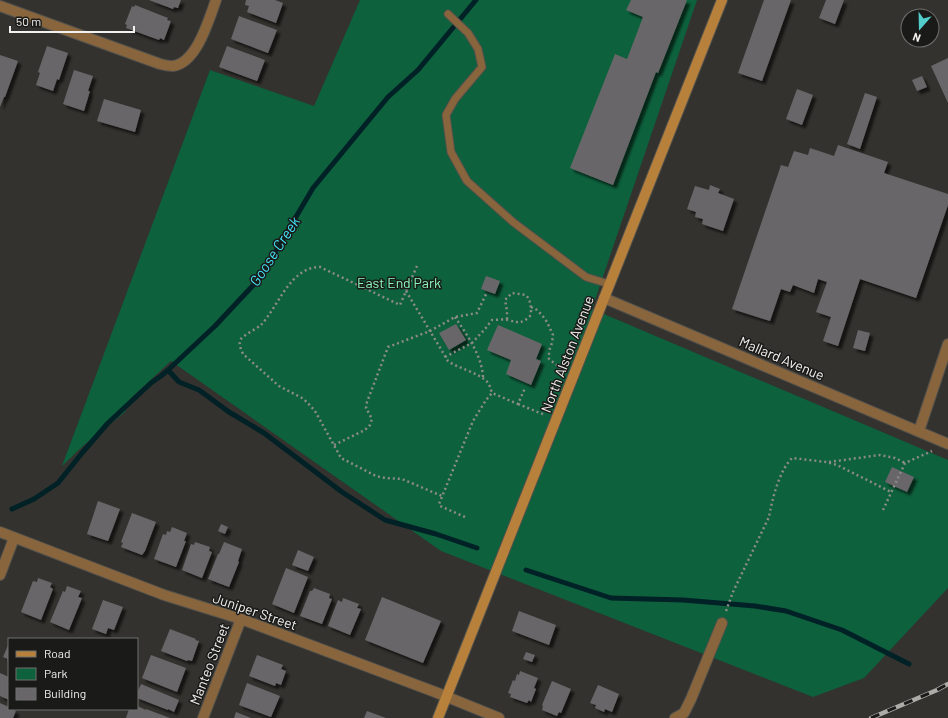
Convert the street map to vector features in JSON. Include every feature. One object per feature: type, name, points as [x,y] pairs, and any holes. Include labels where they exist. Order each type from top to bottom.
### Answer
[{"type":"main road","name":"North Alston Avenue","points":[[438,718],[722,0]]},
{"type":"street","points":[[0,6],[160,64],[173,66],[186,60],[199,44],[216,0]]},
{"type":"street","name":"Mallard Avenue","points":[[604,298],[948,444]]},
{"type":"street","points":[[919,431],[948,344]]},
{"type":"street","name":"Juniper Street","points":[[0,532],[164,594],[241,619],[499,718]]},
{"type":"street","points":[[0,575],[14,538]]},
{"type":"street","name":"Manteo Street","points":[[203,718],[241,619]]},
{"type":"street","points":[[675,718],[684,713],[691,699],[722,623]]},
{"type":"lane","points":[[448,14],[468,33],[478,49],[482,67],[455,99],[446,115],[451,152],[467,181],[513,222],[586,277],[610,284]]},
{"type":"path","points":[[417,266],[400,305],[320,267],[314,267],[291,282],[261,324],[241,339],[240,348],[243,354],[279,386],[308,402],[315,411],[341,458],[368,473],[386,478],[402,479],[442,496]]},
{"type":"path","points":[[406,291],[448,361],[480,376],[488,384],[492,393],[545,415]]},
{"type":"path","points":[[334,445],[365,430],[370,425],[372,419],[366,408],[367,402],[388,347],[430,331],[455,318],[467,314],[477,313],[487,292]]},
{"type":"path","points":[[445,357],[472,343],[486,329],[492,320],[507,320],[519,323],[526,320],[531,315],[531,307],[529,299],[526,295],[512,293],[505,300],[508,311],[507,320]]},
{"type":"path","points":[[531,307],[545,319],[553,335],[549,351],[549,359],[563,371],[575,373]]},
{"type":"path","points":[[455,318],[472,343],[483,371],[483,379]]},
{"type":"path","points":[[518,404],[525,388]]},
{"type":"path","points":[[464,517],[440,506],[439,504],[473,421],[492,393]]},
{"type":"path","points":[[826,462],[880,456],[895,458],[904,462],[933,451]]},
{"type":"path","points":[[722,623],[733,592],[769,517],[776,487],[787,463],[792,458],[826,462],[837,465],[891,492]]},
{"type":"path","points":[[883,510],[904,462]]},
{"type":"green space","name":"East End Park","points":[[360,0],[697,0],[592,309],[948,460],[948,588],[864,678],[813,697],[441,551],[171,361],[130,399],[125,412],[84,445],[62,466],[210,70],[314,106]]},
{"type":"building","points":[[149,0],[181,0],[178,8],[174,7],[173,9]]},
{"type":"building","points":[[246,0],[275,0],[283,3],[276,23],[247,12],[249,6],[245,5]]},
{"type":"building","points":[[631,0],[687,0],[658,73],[656,72],[613,185],[570,168],[615,54],[627,59],[643,17],[626,10]]},
{"type":"building","points":[[764,0],[791,0],[762,81],[738,73]]},
{"type":"building","points":[[826,0],[844,0],[835,24],[819,18]]},
{"type":"building","points":[[135,5],[168,18],[167,20],[171,21],[164,40],[160,38],[159,40],[126,28],[127,25],[125,24],[132,6],[134,7]]},
{"type":"building","points":[[239,16],[277,30],[268,53],[231,39]]},
{"type":"building","points":[[47,46],[68,53],[59,80],[57,79],[53,91],[36,85],[40,73],[38,72]]},
{"type":"building","points":[[227,46],[265,60],[257,81],[219,67]]},
{"type":"building","points":[[0,55],[18,61],[0,107]]},
{"type":"building","points":[[948,58],[948,103],[931,66]]},
{"type":"building","points":[[74,70],[93,76],[84,111],[63,104]]},
{"type":"building","points":[[922,76],[927,87],[917,91],[912,80]]},
{"type":"building","points":[[797,89],[813,95],[802,125],[786,119]]},
{"type":"building","points":[[865,93],[877,97],[860,149],[847,144]]},
{"type":"building","points":[[104,99],[141,110],[135,132],[97,121]]},
{"type":"building","points":[[838,145],[888,162],[884,173],[948,194],[948,205],[916,298],[860,279],[838,346],[823,341],[831,317],[816,312],[827,282],[818,279],[814,293],[793,285],[790,292],[781,289],[770,321],[732,309],[781,165],[788,167],[794,151],[808,155],[810,148],[834,156]]},
{"type":"building","points":[[710,185],[720,189],[718,193],[734,199],[723,231],[702,224],[703,219],[695,217],[696,212],[687,209],[695,186],[709,190]]},
{"type":"building","points":[[486,276],[500,281],[495,294],[481,289]]},
{"type":"building","points":[[456,324],[466,340],[449,350],[439,333]]},
{"type":"building","points":[[498,325],[542,344],[536,359],[541,361],[531,385],[506,374],[511,360],[487,350]]},
{"type":"building","points":[[858,330],[870,333],[865,351],[853,348]]},
{"type":"building","points":[[892,467],[914,477],[907,492],[885,482]]},
{"type":"building","points":[[98,501],[120,509],[108,541],[87,534]]},
{"type":"building","points":[[132,513],[156,522],[142,555],[121,547],[123,543],[121,542]]},
{"type":"building","points":[[221,524],[228,527],[225,534],[218,531]]},
{"type":"building","points":[[172,527],[187,533],[184,541],[186,541],[176,567],[154,559],[163,534],[166,535],[167,531],[170,532]]},
{"type":"building","points":[[195,542],[210,547],[209,551],[212,552],[202,578],[182,570],[191,544],[194,545]]},
{"type":"building","points":[[224,542],[242,549],[239,562],[229,587],[208,579]]},
{"type":"building","points":[[298,550],[314,557],[308,571],[292,565]]},
{"type":"building","points":[[286,568],[308,577],[294,613],[272,604]]},
{"type":"building","points":[[38,578],[52,583],[50,587],[53,589],[41,620],[21,612],[33,581],[37,582]]},
{"type":"building","points":[[67,586],[81,591],[78,597],[82,598],[69,630],[50,622],[63,591],[65,592]]},
{"type":"building","points":[[314,588],[330,594],[329,598],[332,599],[322,624],[300,616],[310,591]]},
{"type":"building","points":[[382,597],[441,621],[423,663],[365,640]]},
{"type":"building","points":[[343,598],[359,604],[357,608],[361,609],[350,635],[328,626],[338,600],[342,602]]},
{"type":"building","points":[[103,600],[123,607],[114,630],[108,628],[106,634],[92,629]]},
{"type":"building","points":[[519,611],[556,625],[549,645],[512,631]]},
{"type":"building","points":[[170,629],[199,641],[192,661],[187,661],[161,651]]},
{"type":"building","points":[[8,645],[8,659],[3,657]]},
{"type":"building","points":[[526,652],[535,655],[532,662],[523,659]]},
{"type":"building","points":[[151,655],[186,668],[177,692],[142,678]]},
{"type":"building","points":[[257,655],[283,665],[281,669],[286,671],[281,685],[276,683],[275,686],[249,676]]},
{"type":"building","points":[[520,671],[538,678],[531,702],[529,700],[527,703],[510,697],[511,694],[508,693],[513,680],[515,681],[517,674],[519,675]]},
{"type":"building","points":[[0,673],[8,677],[8,700],[0,696]]},
{"type":"building","points":[[552,681],[571,689],[561,713],[559,712],[557,716],[542,710],[542,705]]},
{"type":"building","points":[[247,683],[280,696],[271,717],[239,705]]},
{"type":"building","points":[[141,684],[179,700],[174,712],[138,698],[138,691]]},
{"type":"building","points":[[598,685],[619,694],[612,712],[605,709],[604,712],[595,708],[596,705],[590,703]]},
{"type":"building","points":[[0,703],[8,707],[8,710],[16,711],[13,718],[0,718]]},
{"type":"building","points":[[138,706],[170,718],[126,718],[129,710],[138,710]]},
{"type":"building","points":[[367,711],[386,718],[364,718]]},
{"type":"building","points":[[236,712],[251,718],[234,718]]},
{"type":"waterway","name":"Goose Creek","points":[[12,509],[34,499],[58,483],[108,423],[215,326],[260,278],[313,188],[388,97],[418,70],[476,0]]},
{"type":"waterway","points":[[168,370],[179,382],[199,390],[229,412],[264,433],[342,492],[385,520],[436,534],[477,548]]},
{"type":"waterway","points":[[526,570],[611,598],[683,600],[755,606],[786,611],[842,630],[909,664]]},
{"type":"railway","points":[[871,718],[948,684]]}]
